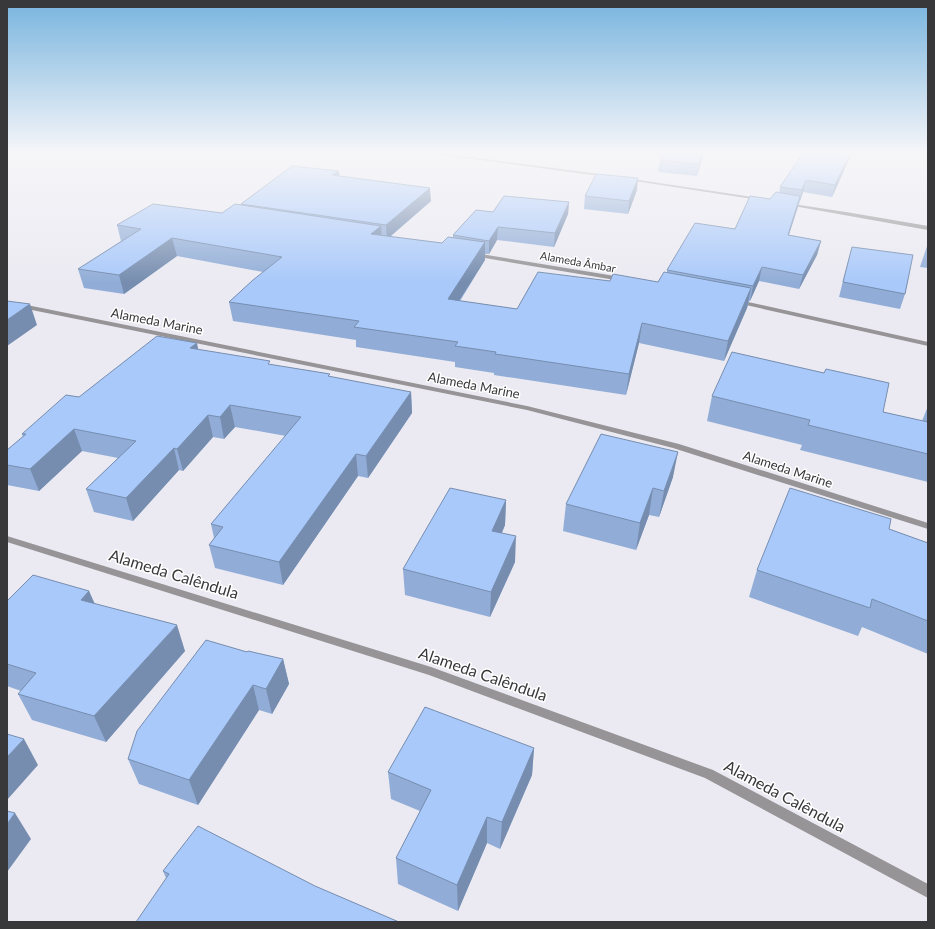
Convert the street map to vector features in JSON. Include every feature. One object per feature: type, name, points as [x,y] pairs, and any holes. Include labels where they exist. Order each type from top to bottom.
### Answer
[{"type":"street","points":[[738,196],[768,201]]},
{"type":"street","points":[[784,203],[928,228]]},
{"type":"street","name":"Alameda Âmbar","points":[[472,255],[628,280]]},
{"type":"street","points":[[729,300],[928,344]]},
{"type":"street","name":"Alameda Marine","points":[[7,303],[527,408],[676,446],[928,526]]},
{"type":"street","name":"Alameda Calêndula","points":[[7,539],[431,671],[709,774],[928,891]]},
{"type":"building","points":[[251,196],[420,196],[386,225],[241,204]]},
{"type":"building","points":[[504,196],[569,202],[555,233],[498,227],[489,241],[453,235],[476,210],[493,212]]},
{"type":"building","points":[[588,196],[631,196],[629,201]]},
{"type":"building","points":[[750,196],[770,199],[772,196],[800,196],[788,235],[821,241],[803,275],[762,267],[753,286],[667,270],[695,223],[735,229]]},
{"type":"building","points":[[153,204],[222,213],[235,204],[381,226],[371,234],[442,243],[448,237],[485,242],[448,299],[517,309],[538,272],[610,281],[613,274],[658,282],[664,272],[751,288],[728,341],[642,323],[629,374],[495,354],[496,352],[455,346],[458,342],[354,327],[359,321],[229,302],[253,280],[282,257],[172,238],[119,275],[78,269],[141,229],[117,225]]},
{"type":"building","points":[[852,247],[913,255],[905,294],[843,282]]},
{"type":"building","points":[[7,301],[30,304],[7,320]]},
{"type":"building","points":[[157,336],[197,343],[190,348],[270,361],[268,364],[330,374],[328,376],[411,392],[366,456],[356,454],[279,562],[209,545],[223,527],[211,524],[301,417],[230,405],[220,417],[208,415],[177,449],[174,448],[126,498],[86,489],[136,441],[74,429],[30,469],[7,465],[7,450],[26,434],[22,434],[66,395],[79,397]]},
{"type":"building","points":[[732,352],[824,373],[826,369],[889,383],[883,412],[928,422],[928,454],[808,425],[810,420],[712,396]]},
{"type":"building","points":[[601,434],[678,452],[664,491],[653,488],[640,523],[566,504]]},
{"type":"building","points":[[450,488],[506,500],[492,531],[516,536],[491,592],[403,569]]},
{"type":"building","points":[[790,488],[891,519],[889,529],[928,543],[928,621],[872,599],[870,608],[757,570]]},
{"type":"building","points":[[33,575],[89,591],[81,600],[177,625],[94,716],[18,694],[36,673],[7,664],[7,601]]},
{"type":"building","points":[[206,640],[247,652],[283,659],[266,689],[253,685],[189,780],[128,759],[137,731]]},
{"type":"building","points":[[425,707],[534,748],[502,822],[487,817],[457,885],[396,858],[431,790],[388,772]]},
{"type":"building","points":[[7,734],[24,739],[7,757]]},
{"type":"building","points":[[7,811],[15,813],[7,824]]},
{"type":"building","points":[[198,826],[315,886],[399,922],[136,922],[169,874],[163,871]]}]
